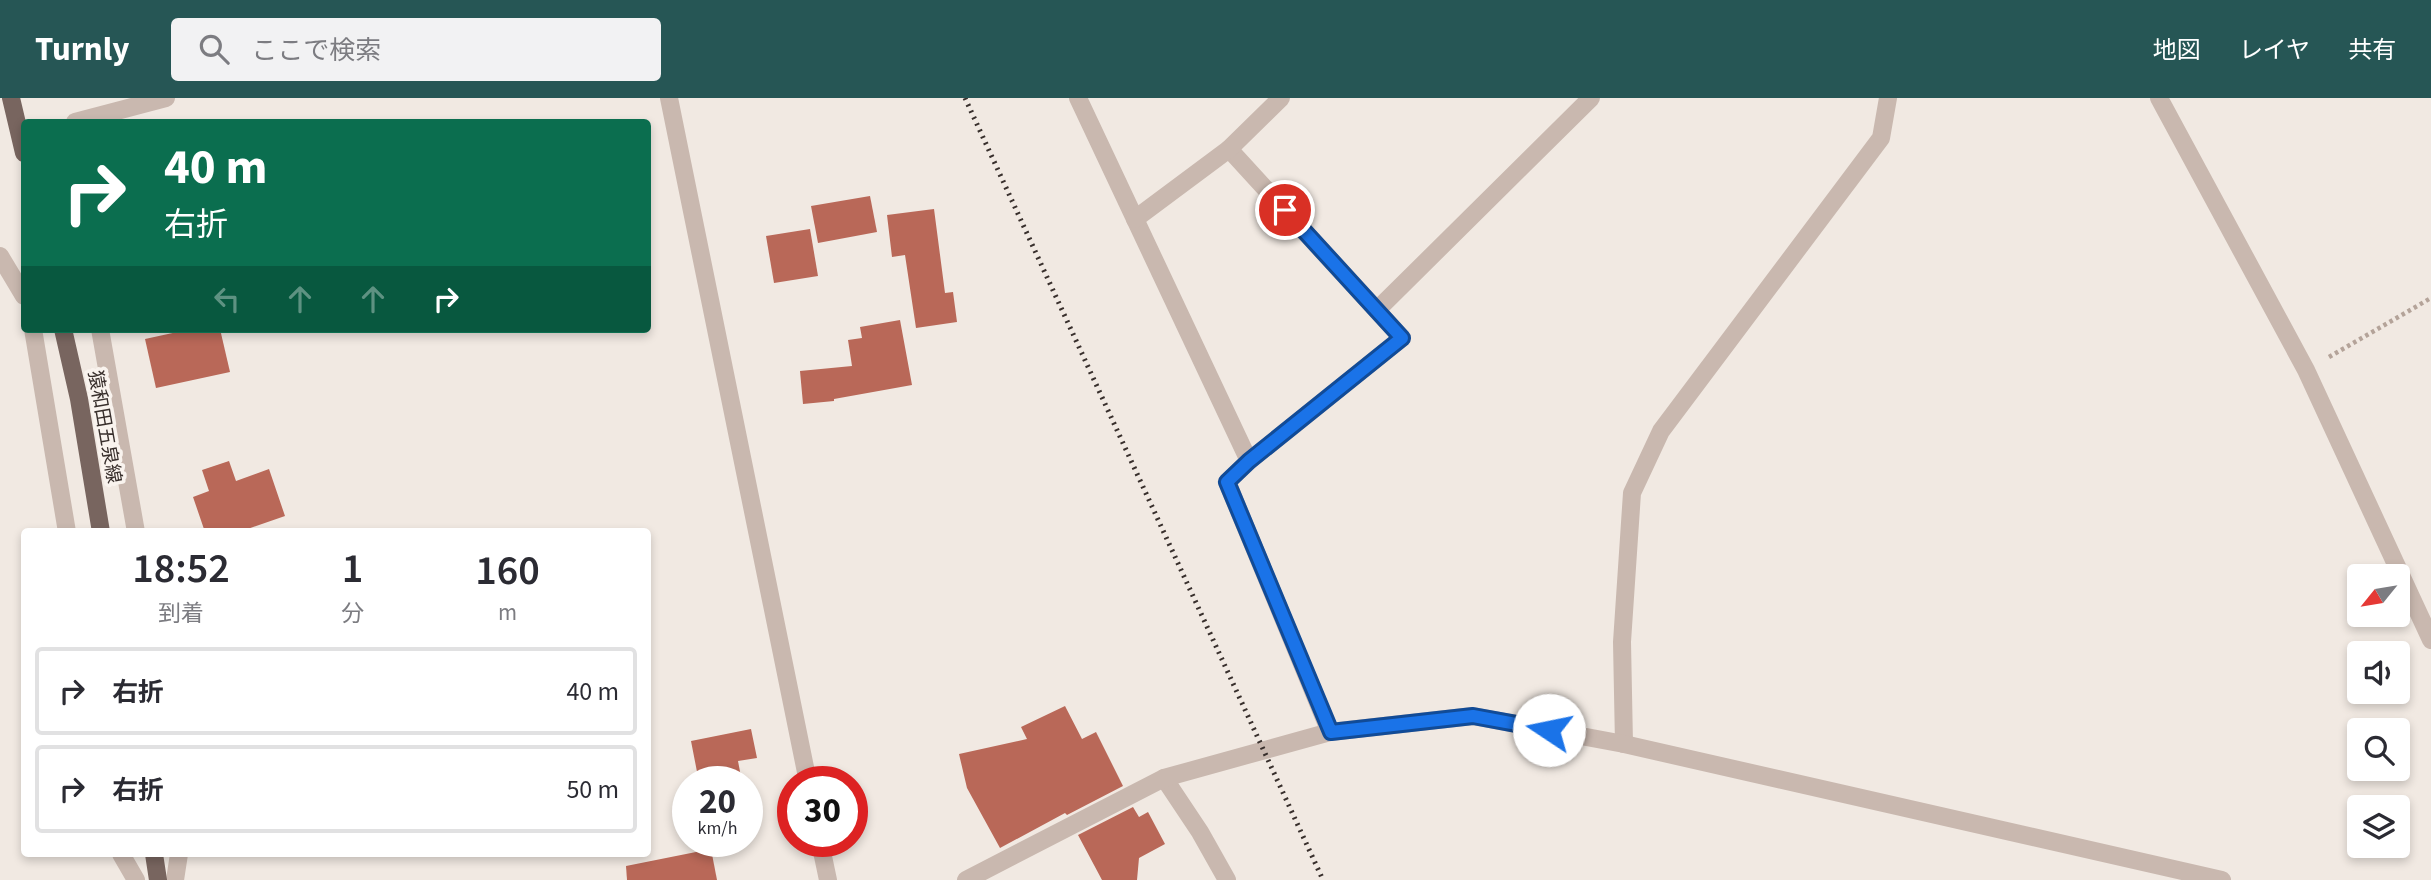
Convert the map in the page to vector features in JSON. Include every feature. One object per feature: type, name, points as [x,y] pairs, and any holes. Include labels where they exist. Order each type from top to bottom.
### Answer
[{"type":"main road","points":[[11,98],[21,140]]},
{"type":"main road","name":"猿和田五泉線","points":[[64,333],[79,399],[100,528]]},
{"type":"main road","points":[[154,857],[158,880]]},
{"type":"street","points":[[86,119],[166,98]]},
{"type":"street","points":[[669,98],[805,766]]},
{"type":"street","points":[[1078,98],[1249,461]]},
{"type":"street","points":[[1135,219],[1229,149],[1281,98]]},
{"type":"street","points":[[1377,310],[1591,98]]},
{"type":"street","points":[[1625,744],[1622,642],[1632,493],[1661,431],[1881,138],[1888,98]]},
{"type":"street","points":[[2159,98],[2306,370],[2431,640]]},
{"type":"street","points":[[1229,149],[1402,338],[1249,461],[1227,482],[1331,732]]},
{"type":"street","points":[[0,256],[21,291]]},
{"type":"street","points":[[34,333],[66,528]]},
{"type":"street","points":[[101,333],[135,528]]},
{"type":"street","points":[[966,880],[1164,778],[1331,732],[1473,716],[1625,744],[2222,880]]},
{"type":"street","points":[[1164,778],[1200,832],[1227,880]]},
{"type":"street","points":[[123,857],[136,880]]},
{"type":"street","points":[[175,880],[179,857]]},
{"type":"street","points":[[823,857],[828,880]]},
{"type":"path","points":[[2306,370],[2431,298]]},
{"type":"building","points":[[870,196],[877,232],[818,243],[811,206]]},
{"type":"building","points":[[934,209],[945,293],[953,292],[957,322],[916,328],[905,255],[892,257],[887,215]]},
{"type":"building","points":[[810,229],[818,276],[774,283],[766,236]]},
{"type":"building","points":[[900,320],[912,385],[834,401],[803,404],[800,371],[852,366],[848,340],[862,338],[860,327]]},
{"type":"building","points":[[173,333],[221,333],[230,372],[156,388],[145,339]]},
{"type":"building","points":[[229,461],[236,481],[269,469],[285,516],[250,528],[204,528],[193,497],[209,491],[202,470]]},
{"type":"building","points":[[1065,706],[1082,739],[1096,732],[1123,786],[1000,848],[967,788],[959,754],[1027,739],[1021,727]]},
{"type":"building","points":[[751,729],[757,758],[738,761],[739,766],[696,766],[691,741]]},
{"type":"building","points":[[1133,807],[1139,817],[1148,812],[1165,844],[1139,858],[1137,880],[1102,880],[1078,835]]},
{"type":"building","points":[[672,857],[713,857],[717,880],[627,880],[626,866]]},
{"type":"railway","points":[[965,98],[1323,880]]},
{"type":"route","points":[[1285,210],[1402,338],[1249,461],[1227,482],[1331,732],[1473,716],[1549,730]]}]
